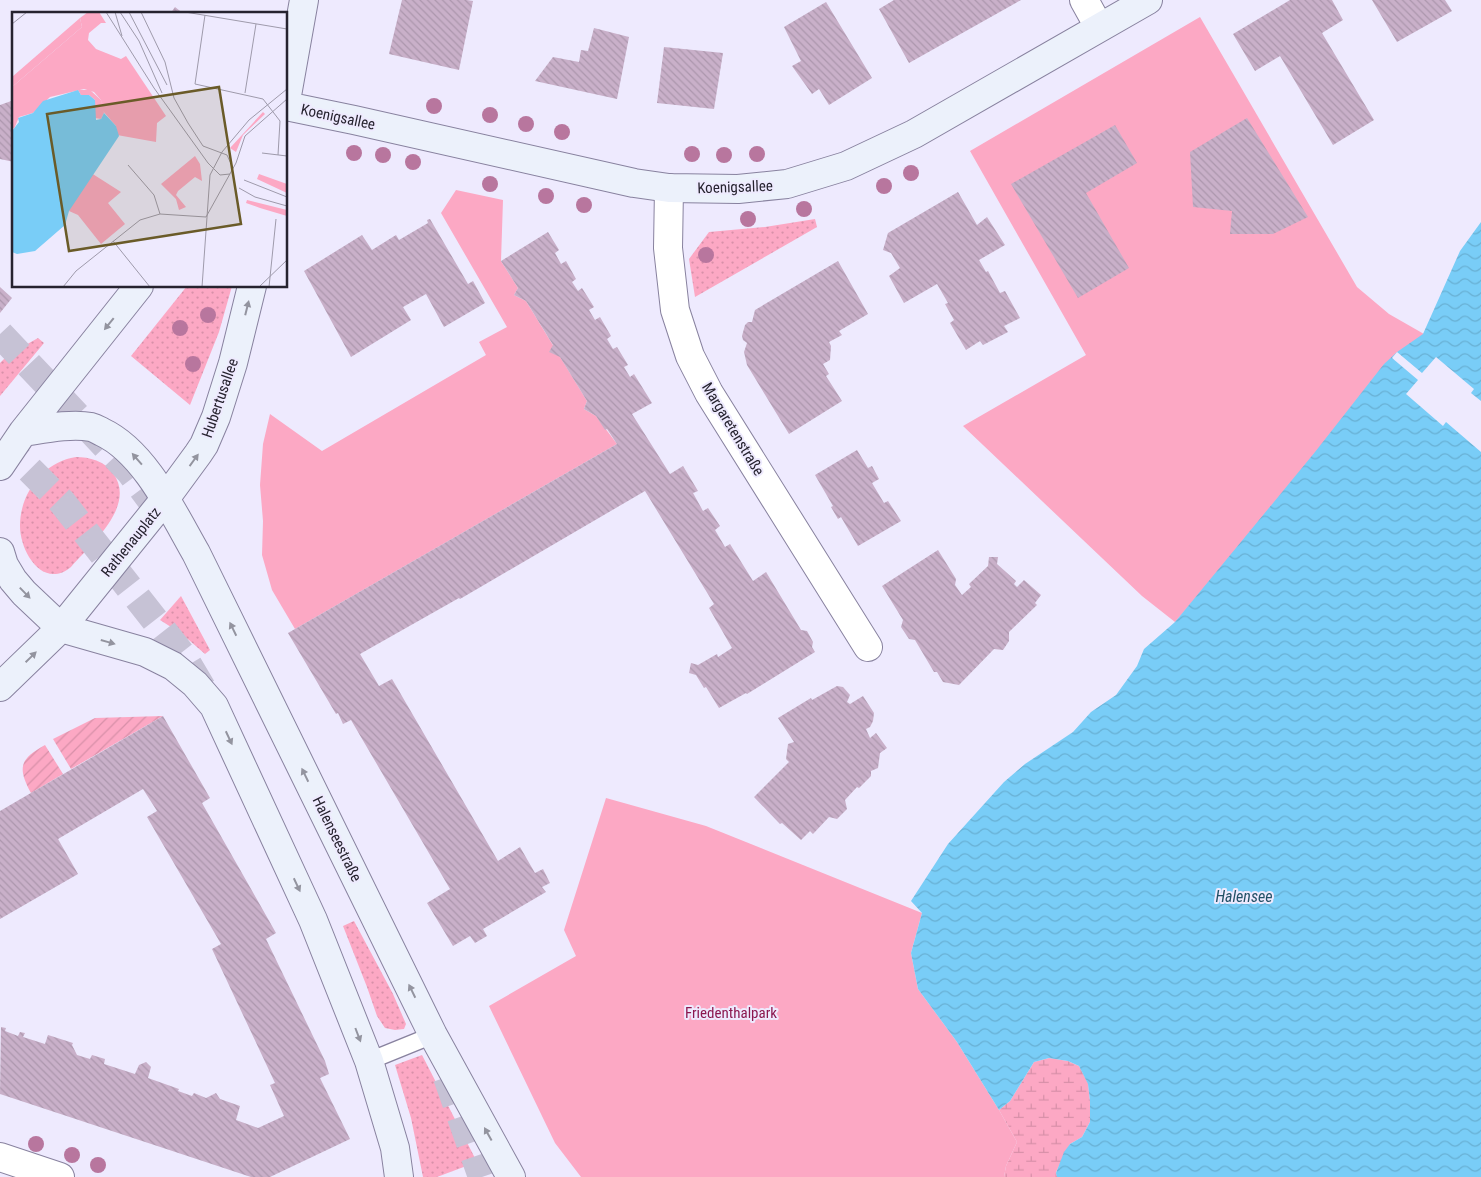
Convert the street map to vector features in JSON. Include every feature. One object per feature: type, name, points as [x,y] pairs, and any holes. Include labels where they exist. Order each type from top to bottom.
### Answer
[{"type":"main road","points":[[288,90],[304,0]]},
{"type":"main road","name":"Koenigsallee","points":[[288,106],[669,188],[738,190],[787,184],[846,166],[914,134],[1148,0]]},
{"type":"main road","points":[[0,466],[23,432],[138,288]]},
{"type":"main road","name":"Hubertusallee","points":[[165,499],[204,445],[216,417],[233,363],[252,288]]},
{"type":"main road","name":"Rathenauplatz","points":[[0,687],[61,628],[165,499],[145,468],[132,453],[107,434],[92,427],[58,426],[23,432]]},
{"type":"main road","name":"Halenseestraße","points":[[165,499],[196,553],[433,1035],[511,1177]]},
{"type":"main road","points":[[0,552],[4,565],[13,580],[61,628],[145,652],[173,666],[195,684],[214,706],[313,920],[368,1061],[394,1148],[399,1177]]},
{"type":"street","points":[[1084,0],[1099,27]]},
{"type":"street","name":"Margaretenstraße","points":[[669,188],[668,248],[675,310],[690,356],[709,393],[868,647]]},
{"type":"street","points":[[0,1157],[60,1177]]},
{"type":"lane","points":[[368,1061],[433,1035]]},
{"type":"green space","points":[[1200,17],[1357,287],[1389,314],[1424,334],[1175,622],[1142,596],[963,426],[1086,355],[970,151]]},
{"type":"green space","points":[[456,190],[503,200],[501,261],[518,288],[514,295],[526,301],[587,401],[584,409],[596,416],[617,444],[295,629],[272,590],[262,555],[263,521],[260,485],[263,444],[270,414],[322,451],[486,355],[479,342],[507,327],[441,213]]},
{"type":"green space","points":[[815,219],[817,227],[695,297],[689,259],[709,232],[765,227]]},
{"type":"green space","points":[[185,288],[231,288],[219,332],[190,405],[131,356]]},
{"type":"green space","points":[[38,338],[44,343],[0,396],[0,363],[8,355]]},
{"type":"green space","points":[[86,458],[106,465],[113,473],[119,486],[119,498],[116,511],[99,536],[71,567],[61,573],[51,574],[35,565],[24,547],[20,526],[21,511],[29,491],[42,474],[66,459]]},
{"type":"green space","points":[[181,596],[210,650],[205,654],[182,634],[160,620]]},
{"type":"green space","points":[[163,716],[71,769],[53,739],[95,718]]},
{"type":"green space","points":[[45,745],[63,774],[31,793],[24,776],[23,764],[30,755]]},
{"type":"green space","name":"Friedenthalpark","points":[[606,798],[706,826],[922,913],[911,953],[918,989],[957,1042],[1017,1142],[1006,1166],[1004,1177],[581,1177],[555,1143],[489,1006],[576,956],[564,930]]},
{"type":"green space","points":[[354,921],[393,994],[406,1024],[404,1029],[385,1028],[377,1016],[343,926]]},
{"type":"green space","points":[[422,1055],[477,1162],[437,1177],[423,1177],[411,1118],[395,1065]]},
{"type":"green space","points":[[1049,1058],[1068,1061],[1079,1066],[1088,1083],[1090,1122],[1082,1137],[1070,1144],[1056,1172],[1057,1177],[1004,1177],[1006,1166],[1017,1142],[999,1110],[1010,1101],[1034,1062]]},
{"type":"water","name":"Halensee","points":[[1481,222],[1481,1177],[1057,1177],[1056,1173],[1064,1152],[1070,1144],[1082,1137],[1090,1122],[1088,1084],[1079,1066],[1068,1061],[1049,1058],[1034,1062],[1010,1101],[999,1110],[957,1042],[918,989],[911,953],[922,913],[911,901],[948,844],[1004,782],[1025,764],[1073,732],[1091,712],[1116,695],[1137,666],[1144,649],[1175,622],[1315,452],[1384,364],[1397,352],[1423,334],[1460,251]]},
{"type":"pier","points":[[1397,352],[1422,373],[1436,357],[1474,389],[1471,393],[1481,401],[1481,452],[1446,422],[1443,426],[1406,394],[1418,380],[1392,358]]},
{"type":"building","points":[[402,0],[473,1],[459,70],[389,54]]},
{"type":"building","points":[[894,0],[1021,0],[909,63],[879,9]]},
{"type":"building","points":[[1290,0],[1332,0],[1343,20],[1322,33],[1374,120],[1333,145],[1280,56],[1255,71],[1233,34]]},
{"type":"building","points":[[1372,0],[1445,0],[1452,11],[1397,42]]},
{"type":"building","points":[[826,2],[872,78],[829,105],[819,89],[812,94],[792,66],[801,61],[784,27]]},
{"type":"building","points":[[175,7],[181,12],[171,12]]},
{"type":"building","points":[[594,28],[629,37],[617,99],[535,81],[553,57],[579,62],[581,50],[588,51]]},
{"type":"building","points":[[664,47],[723,53],[714,109],[657,103]]},
{"type":"building","points":[[12,101],[12,162],[0,159],[0,105]]},
{"type":"building","points":[[1247,118],[1308,217],[1273,234],[1230,234],[1232,211],[1193,207],[1190,152]]},
{"type":"building","points":[[1115,125],[1137,163],[1086,193],[1129,268],[1078,298],[1011,184]]},
{"type":"building","points":[[958,192],[977,225],[987,217],[1005,245],[979,260],[986,272],[988,271],[1000,293],[1005,291],[1020,318],[1004,326],[1008,332],[983,345],[980,341],[966,350],[950,323],[954,320],[945,304],[948,303],[937,284],[904,303],[889,276],[900,268],[891,253],[883,250],[888,233]]},
{"type":"building","points":[[430,219],[468,284],[473,281],[485,303],[444,327],[426,294],[403,307],[411,320],[351,357],[304,271],[362,235],[372,250],[396,235],[399,240],[428,223],[427,220]]},
{"type":"building","points":[[548,232],[559,250],[555,253],[561,264],[566,261],[576,279],[572,282],[578,291],[582,288],[594,307],[589,310],[595,320],[600,317],[611,336],[607,339],[613,349],[617,347],[628,365],[624,367],[630,377],[634,374],[652,403],[632,414],[670,474],[683,466],[698,491],[693,493],[703,511],[708,508],[720,526],[715,530],[725,547],[730,544],[753,581],[766,572],[801,630],[807,631],[813,642],[812,647],[815,652],[747,694],[719,708],[696,675],[689,673],[691,663],[698,665],[717,654],[718,657],[732,648],[709,608],[714,604],[645,491],[460,599],[360,654],[379,686],[392,679],[498,861],[520,847],[535,873],[543,869],[550,883],[542,887],[546,892],[483,929],[487,936],[475,943],[470,936],[453,946],[427,903],[450,889],[351,720],[343,724],[288,633],[617,444],[596,416],[584,409],[587,401],[560,357],[549,352],[553,345],[526,301],[514,295],[518,288],[501,261]]},
{"type":"building","points":[[838,261],[868,314],[839,331],[842,335],[829,342],[831,346],[830,360],[823,364],[829,374],[826,376],[842,401],[789,434],[747,365],[744,352],[747,343],[743,340],[742,336],[745,325],[748,322],[752,322],[755,310]]},
{"type":"building","points":[[0,287],[12,298],[0,313]]},
{"type":"building","points":[[857,450],[868,468],[872,466],[879,479],[872,483],[884,503],[888,501],[901,521],[858,546],[841,517],[838,519],[831,507],[833,506],[815,475]]},
{"type":"building","points":[[938,550],[956,579],[955,585],[962,595],[971,587],[969,584],[988,566],[989,557],[998,557],[997,564],[1016,581],[1014,584],[1017,587],[1024,580],[1041,595],[1035,603],[1037,605],[1009,632],[1009,641],[1003,650],[994,649],[959,685],[943,682],[937,672],[934,672],[915,640],[909,639],[901,627],[903,620],[882,586]]},
{"type":"building","points":[[837,686],[843,687],[850,695],[847,702],[850,704],[863,696],[874,713],[870,727],[866,729],[870,738],[876,733],[887,748],[880,753],[878,768],[871,771],[871,776],[845,800],[847,809],[837,819],[829,817],[813,834],[810,831],[801,840],[782,823],[780,824],[754,797],[789,762],[786,759],[788,744],[794,742],[778,718],[811,698],[812,700]]},
{"type":"building","points":[[163,716],[210,798],[202,803],[276,933],[266,939],[325,1061],[329,1074],[320,1078],[350,1139],[270,1177],[251,1177],[0,1094],[1,1027],[6,1028],[5,1031],[18,1036],[20,1032],[25,1033],[23,1037],[45,1044],[48,1035],[73,1043],[72,1045],[77,1055],[90,1059],[92,1055],[105,1059],[104,1064],[135,1074],[139,1065],[146,1062],[151,1067],[148,1078],[179,1089],[178,1091],[192,1096],[194,1093],[206,1098],[216,1093],[220,1099],[240,1106],[236,1120],[258,1128],[284,1116],[270,1085],[275,1083],[212,949],[221,944],[147,817],[157,811],[143,789],[58,839],[78,874],[0,919],[0,811]]},
{"type":"tunnel","points":[[0,334],[130,472],[159,511]]},
{"type":"tunnel","points":[[0,440],[62,502],[183,656],[202,688]]},
{"type":"tunnel","points":[[447,1077],[482,1177]]}]
